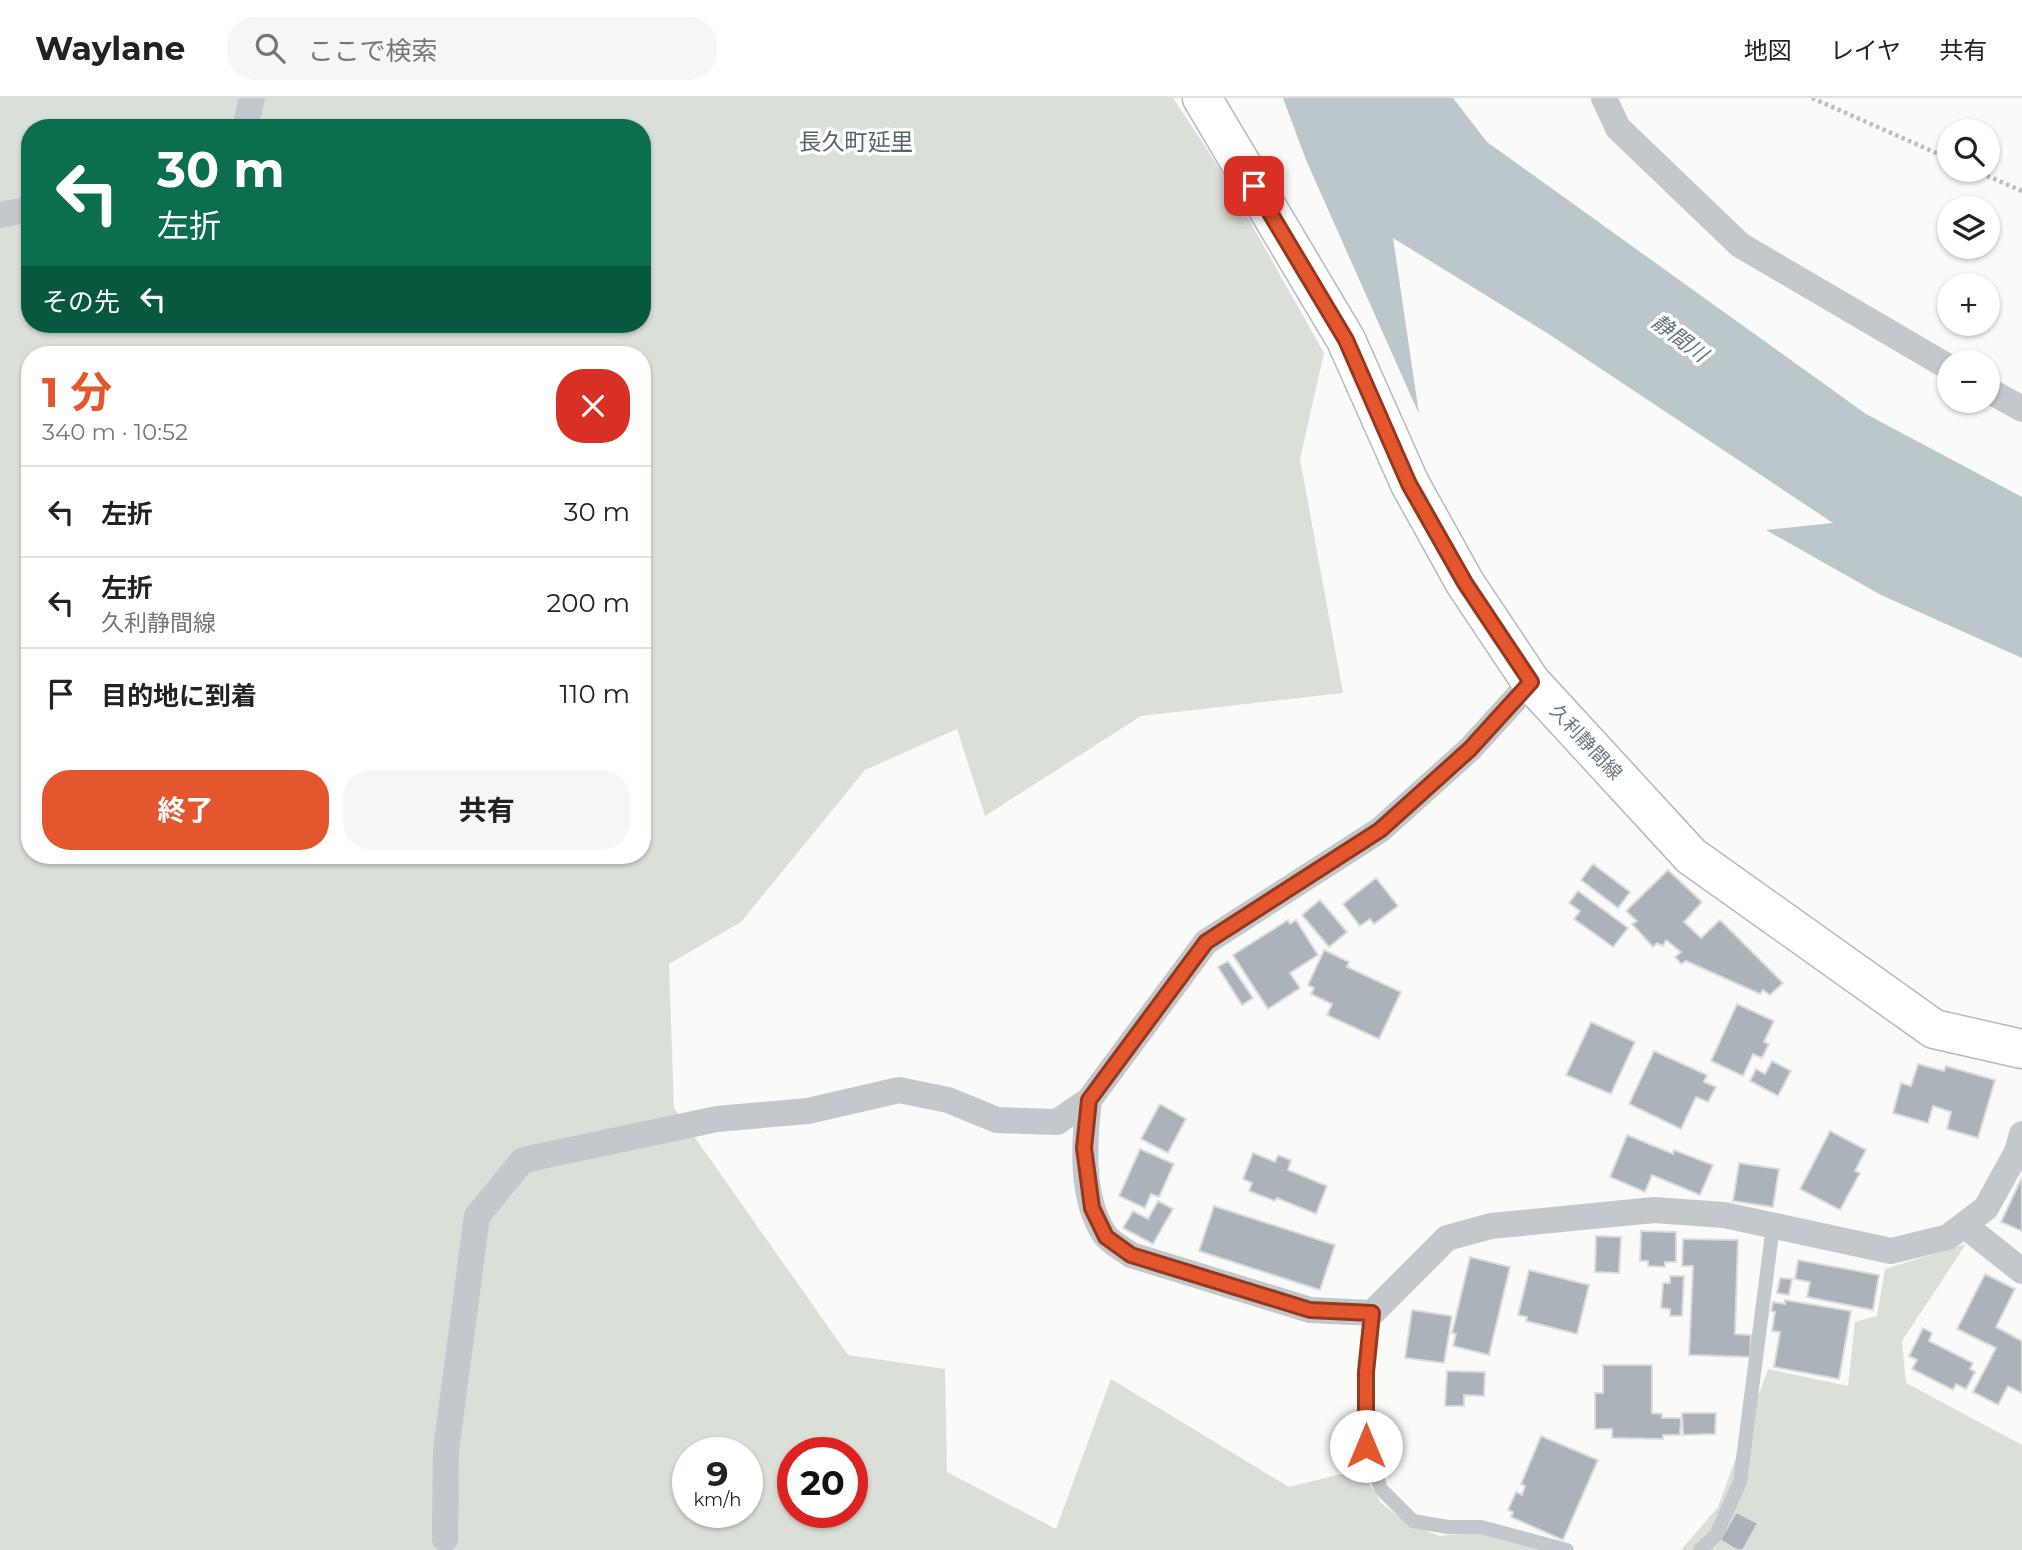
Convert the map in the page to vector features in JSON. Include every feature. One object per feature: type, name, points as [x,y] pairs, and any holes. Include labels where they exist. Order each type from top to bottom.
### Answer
[{"type":"main road","name":"久利静間線","points":[[1202,98],[1346,340],[1409,484],[1465,583],[1531,682],[1691,856],[1934,1029],[2022,1048]]},
{"type":"street","points":[[247,119],[252,98]]},
{"type":"street","points":[[1604,98],[1618,128],[1740,245],[1937,360]]},
{"type":"street","points":[[0,215],[21,211]]},
{"type":"street","points":[[2000,397],[2022,409]]},
{"type":"street","points":[[445,1539],[446,1450],[477,1216],[523,1160],[717,1119],[808,1111],[899,1090],[948,1100],[997,1119],[1056,1122],[1089,1100],[1206,942],[1380,830],[1470,749],[1531,682]]},
{"type":"street","points":[[1089,1100],[1084,1148],[1092,1208],[1106,1237],[1131,1255],[1310,1310],[1372,1313],[1447,1238],[1491,1226],[1654,1210],[1724,1215],[1891,1251],[1948,1237],[1986,1208],[2017,1152],[2022,1134]]},
{"type":"street","points":[[1964,1225],[2022,1271]]},
{"type":"lane","points":[[1700,1550],[1717,1535],[1740,1482],[1773,1226]]},
{"type":"lane","points":[[1372,1313],[1366,1372],[1366,1446],[1381,1489],[1413,1521],[1448,1527],[1481,1527],[1567,1550]]},
{"type":"path","points":[[1812,98],[1937,153]]},
{"type":"path","points":[[2000,181],[2022,191]]},
{"type":"shaded area","points":[[0,98],[1173,98],[1222,172],[1324,353],[1300,459],[1343,693],[1141,716],[985,816],[957,729],[865,770],[741,922],[669,964],[674,1108],[848,1355],[945,1369],[947,1472],[1056,1529],[1111,1379],[1289,1487],[1361,1469],[1381,1503],[1408,1524],[1440,1536],[1478,1532],[1542,1550],[0,1550]]},
{"type":"shaded area","points":[[1966,1244],[1902,1341],[1906,1383],[2022,1445],[2022,1550],[1681,1550],[1718,1507],[1768,1369],[1848,1386],[1855,1322],[1877,1316],[1885,1269]]},
{"type":"water","name":"静間川","points":[[1283,98],[1453,98],[1487,142],[1866,414],[2022,497],[2022,658],[1881,595],[1766,530],[1833,523],[1547,333],[1393,238],[1419,414],[1306,160]]},
{"type":"building","points":[[1593,864],[1630,892],[1618,908],[1581,880]]},
{"type":"building","points":[[1668,870],[1702,902],[1684,922],[1701,938],[1720,920],[1783,983],[1770,995],[1763,990],[1760,994],[1686,961],[1681,964],[1675,957],[1681,952],[1666,940],[1663,946],[1657,943],[1653,947],[1632,924],[1637,921],[1626,911]]},
{"type":"building","points":[[1376,878],[1398,906],[1374,924],[1370,919],[1360,926],[1343,904]]},
{"type":"building","points":[[1578,891],[1628,928],[1613,947],[1574,919],[1580,911],[1569,903]]},
{"type":"building","points":[[1320,900],[1347,932],[1329,947],[1302,915]]},
{"type":"building","points":[[1288,920],[1290,924],[1296,920],[1318,955],[1290,973],[1300,988],[1268,1009],[1233,955]]},
{"type":"building","points":[[1324,950],[1349,962],[1347,967],[1401,992],[1379,1039],[1327,1015],[1332,1004],[1311,994],[1314,988],[1308,985]]},
{"type":"building","points":[[1228,961],[1253,998],[1242,1005],[1218,967]]},
{"type":"building","points":[[1737,1004],[1774,1021],[1764,1042],[1769,1044],[1762,1058],[1753,1054],[1743,1076],[1711,1061]]},
{"type":"building","points":[[1591,1022],[1635,1042],[1611,1094],[1566,1075]]},
{"type":"building","points":[[1654,1051],[1707,1075],[1704,1082],[1716,1087],[1708,1102],[1696,1097],[1681,1129],[1629,1104]]},
{"type":"building","points":[[1772,1061],[1791,1071],[1778,1096],[1750,1081],[1756,1069],[1765,1074]]},
{"type":"building","points":[[1918,1064],[1944,1071],[1946,1066],[1995,1080],[1978,1138],[1947,1129],[1951,1112],[1933,1106],[1928,1123],[1893,1113],[1901,1083],[1911,1086]]},
{"type":"building","points":[[1160,1104],[1186,1119],[1168,1153],[1141,1139]]},
{"type":"building","points":[[1830,1131],[1866,1150],[1855,1171],[1860,1173],[1840,1210],[1800,1189]]},
{"type":"building","points":[[1627,1135],[1673,1154],[1674,1150],[1713,1165],[1700,1195],[1652,1175],[1645,1192],[1610,1177]]},
{"type":"building","points":[[1140,1149],[1174,1164],[1159,1197],[1151,1194],[1145,1208],[1119,1196]]},
{"type":"building","points":[[1253,1153],[1275,1162],[1278,1155],[1291,1160],[1288,1170],[1327,1186],[1316,1214],[1277,1198],[1275,1201],[1249,1191],[1252,1183],[1243,1179]]},
{"type":"building","points":[[1739,1163],[1779,1169],[1773,1207],[1733,1201]]},
{"type":"building","points":[[2022,1180],[2022,1231],[2001,1222]]},
{"type":"building","points":[[1158,1201],[1173,1209],[1153,1244],[1123,1228],[1133,1211],[1148,1219]]},
{"type":"building","points":[[1214,1206],[1335,1245],[1320,1290],[1199,1251]]},
{"type":"building","points":[[1641,1231],[1676,1232],[1676,1262],[1665,1262],[1665,1267],[1648,1266],[1648,1261],[1640,1261]]},
{"type":"building","points":[[1596,1236],[1621,1237],[1619,1273],[1595,1272]]},
{"type":"building","points":[[1683,1239],[1738,1240],[1735,1334],[1751,1335],[1750,1357],[1689,1355],[1693,1266],[1682,1266]]},
{"type":"building","points":[[1470,1257],[1510,1267],[1489,1355],[1453,1346],[1456,1334],[1452,1333]]},
{"type":"building","points":[[1798,1260],[1879,1275],[1873,1310],[1807,1297],[1810,1282],[1795,1279]]},
{"type":"building","points":[[1529,1270],[1589,1285],[1577,1334],[1526,1321],[1527,1317],[1518,1315]]},
{"type":"building","points":[[1985,1274],[2015,1289],[1996,1327],[2022,1341],[2022,1393],[2008,1386],[1998,1405],[1973,1392],[1996,1348],[1957,1329]]},
{"type":"building","points":[[1670,1276],[1684,1276],[1682,1316],[1670,1316],[1670,1309],[1661,1308],[1663,1283],[1670,1283]]},
{"type":"building","points":[[1780,1278],[1792,1279],[1789,1295],[1777,1293]]},
{"type":"building","points":[[1785,1300],[1851,1311],[1839,1379],[1774,1367],[1780,1332],[1772,1331],[1775,1312],[1771,1311],[1773,1302],[1785,1304]]},
{"type":"building","points":[[1412,1310],[1452,1316],[1444,1363],[1405,1358]]},
{"type":"building","points":[[1923,1328],[1932,1333],[1929,1341],[1973,1363],[1970,1369],[1975,1372],[1966,1389],[1956,1384],[1953,1390],[1912,1369],[1917,1360],[1909,1356]]},
{"type":"building","points":[[1603,1365],[1652,1365],[1652,1413],[1662,1414],[1662,1418],[1681,1418],[1680,1435],[1663,1435],[1663,1439],[1612,1438],[1612,1429],[1595,1429],[1595,1393],[1603,1393]]},
{"type":"building","points":[[1447,1371],[1485,1372],[1484,1396],[1464,1395],[1464,1406],[1445,1406]]},
{"type":"building","points":[[1682,1413],[1716,1413],[1715,1434],[1683,1435]]},
{"type":"building","points":[[1541,1436],[1598,1460],[1563,1540],[1511,1517],[1513,1512],[1508,1510],[1516,1492],[1522,1495],[1525,1486],[1521,1484]]},
{"type":"building","points":[[1736,1512],[1758,1523],[1743,1550],[1737,1550],[1720,1540]]},
{"type":"district","name":"長久町延里","points":[[856,142]]},
{"type":"route","points":[[1254,186],[1346,340],[1409,484],[1465,583],[1531,682],[1470,749],[1380,830],[1206,942],[1089,1100],[1084,1148],[1092,1208],[1106,1237],[1131,1255],[1310,1310],[1372,1313],[1366,1372],[1366,1446]]}]
